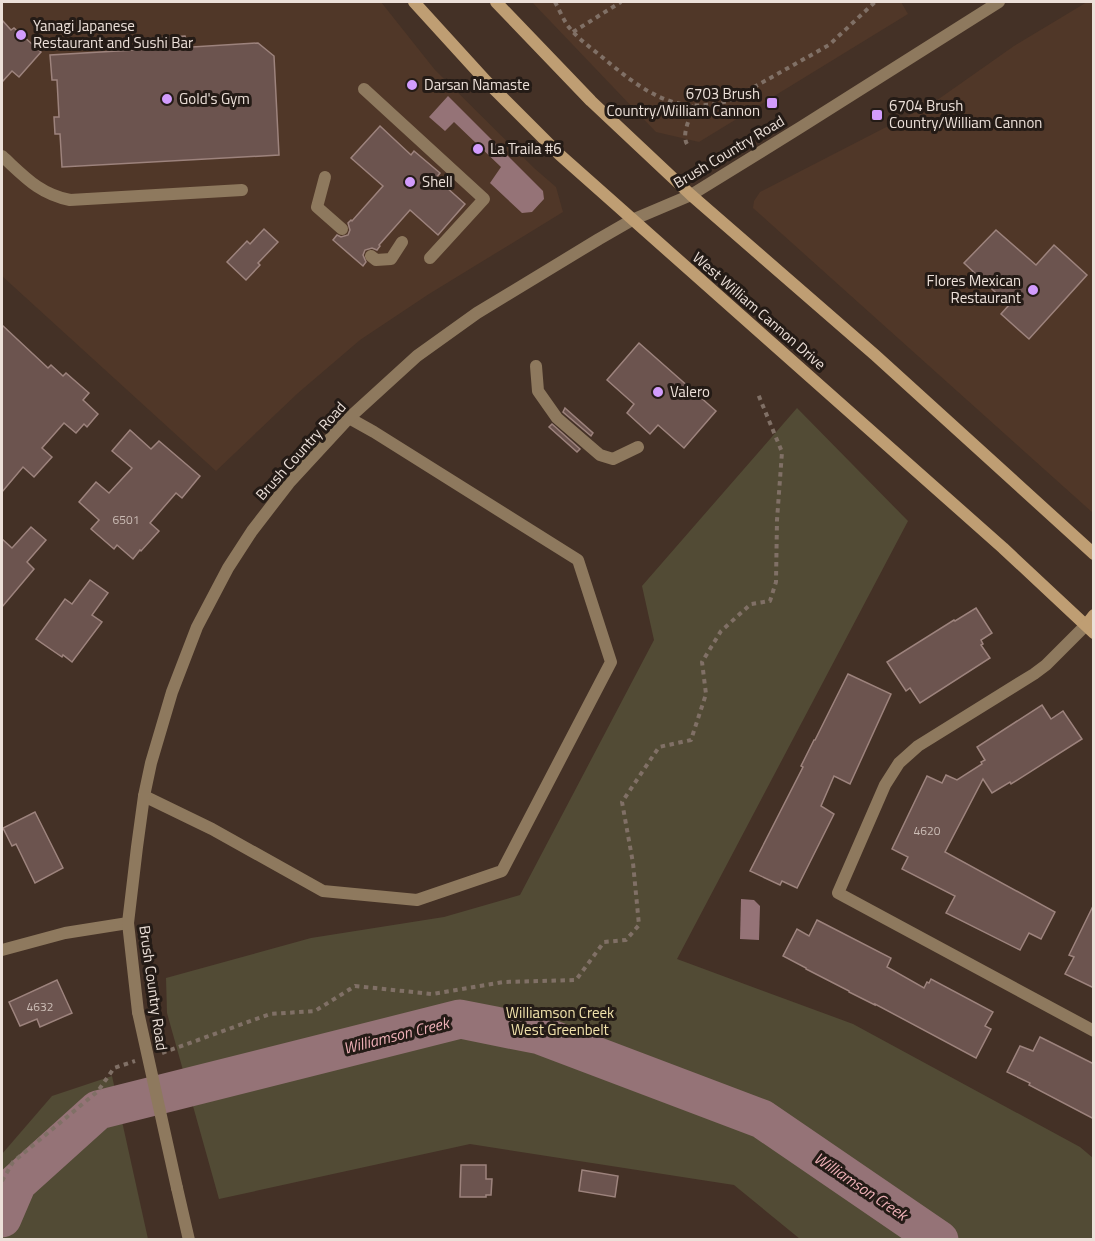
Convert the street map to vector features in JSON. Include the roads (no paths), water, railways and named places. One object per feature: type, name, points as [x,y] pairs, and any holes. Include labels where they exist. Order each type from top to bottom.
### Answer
[{"type":"main road","name":"West William Cannon Drive","points":[[414,2],[486,81],[560,156],[1091,624]]},
{"type":"main road","points":[[496,2],[591,101],[691,195],[875,355],[1094,554]]},
{"type":"street","name":"Brush Country Road","points":[[189,1239],[138,1012],[128,924],[144,796],[151,763],[172,692],[197,627],[228,568],[252,531],[289,483],[349,418],[417,356],[465,321],[632,220],[691,195],[999,2]]},
{"type":"street","points":[[364,89],[484,199],[430,258]]},
{"type":"street","points":[[2,156],[43,192],[70,200],[242,190]]},
{"type":"street","points":[[326,177],[317,207],[342,229]]},
{"type":"street","points":[[371,256],[376,260],[391,259],[402,242]]},
{"type":"street","points":[[536,366],[538,391],[557,418],[600,455],[613,459],[638,447]]},
{"type":"street","points":[[144,796],[212,830],[323,891],[417,900],[502,871],[611,662],[578,560],[349,418]]},
{"type":"street","points":[[1091,624],[1046,665],[918,746],[899,763],[885,785],[838,894],[1094,1031]]},
{"type":"street","points":[[2,950],[65,933],[128,924]]},
{"type":"waterway","name":"Williamson Creek","points":[[2,1218],[17,1183],[98,1110],[460,1019],[540,1035],[762,1119],[939,1240]]},
{"type":"place","name":"Yanagi Japanese Restaurant and Sushi Bar","points":[[21,35]]},
{"type":"place","name":"Darsan Namaste","points":[[412,85]]},
{"type":"place","name":"Gold's Gym","points":[[167,99]]},
{"type":"place","name":"6703 Brush Country/William Cannon","points":[[772,103]]},
{"type":"place","name":"6704 Brush Country/William Cannon","points":[[877,115]]},
{"type":"place","name":"La Traila #6","points":[[478,149]]},
{"type":"place","name":"Shell","points":[[410,182]]},
{"type":"place","name":"Flores Mexican Restaurant","points":[[1033,290]]},
{"type":"place","name":"Valero","points":[[658,392]]},
{"type":"park label","name":"Williamson Creek West Greenbelt","points":[[560,1022]]}]
